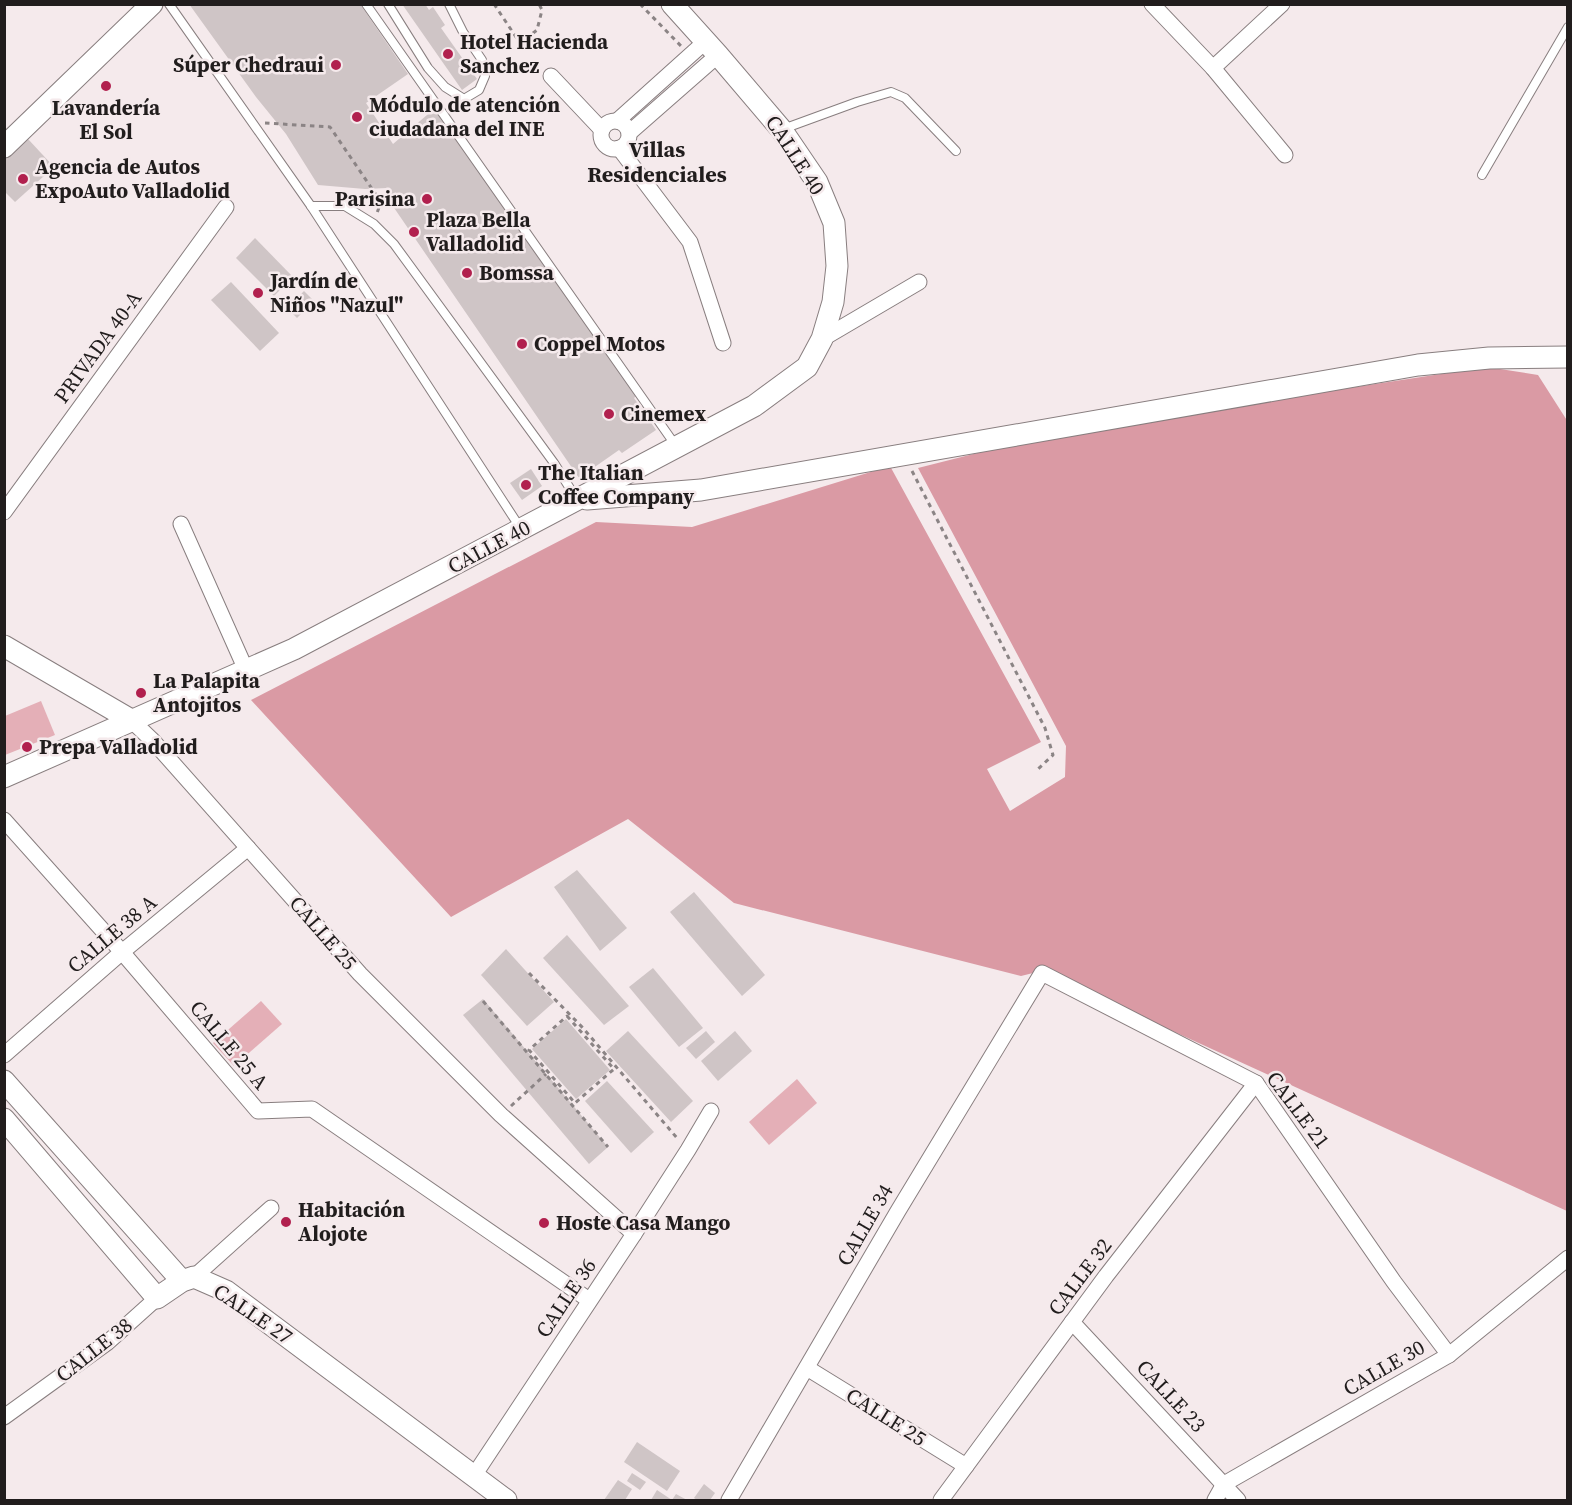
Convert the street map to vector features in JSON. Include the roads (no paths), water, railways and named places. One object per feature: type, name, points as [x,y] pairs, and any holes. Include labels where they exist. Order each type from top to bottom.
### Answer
[{"type":"main road","points":[[4,147],[152,4]]},
{"type":"main road","name":"CALLE 40","points":[[4,777],[294,649],[754,406],[807,367],[822,339],[833,302],[837,266],[834,223],[817,182],[781,129],[672,4]]},
{"type":"main road","points":[[577,500],[700,490],[1418,365],[1489,358],[1568,357]]},
{"type":"main road","name":"CALLE 25","points":[[4,646],[131,720]]},
{"type":"main road","name":"CALLE 27","points":[[4,1081],[188,1279],[226,1291],[506,1500]]},
{"type":"main road","points":[[4,1119],[157,1298]]},
{"type":"main road","name":"CALLE 38","points":[[157,1298],[188,1279]]},
{"type":"street","points":[[1152,4],[1213,68],[1285,155]]},
{"type":"street","points":[[1213,68],[1282,4]]},
{"type":"street","points":[[617,121],[625,124],[629,133],[628,142],[619,148],[607,146],[602,138],[602,130],[608,123],[617,121],[691,56],[712,48]]},
{"type":"street","points":[[629,133],[712,48]]},
{"type":"street","points":[[550,76],[602,130]]},
{"type":"street","points":[[619,148],[690,242],[723,343]]},
{"type":"street","name":"PRIVADA 40-A","points":[[4,512],[226,207]]},
{"type":"street","points":[[822,339],[919,282]]},
{"type":"street","points":[[181,524],[246,670]]},
{"type":"street","name":"CALLE 25","points":[[131,720],[153,741],[360,974],[501,1115],[634,1234]]},
{"type":"street","name":"CALLE 25 A","points":[[4,820],[122,952],[258,1111],[312,1109],[589,1300]]},
{"type":"street","name":"CALLE 38 A","points":[[4,1055],[122,952],[248,848]]},
{"type":"street","name":"CALLE 21","points":[[1042,973],[1256,1083],[1394,1282],[1449,1355]]},
{"type":"street","name":"CALLE 34","points":[[729,1500],[897,1211],[1042,973]]},
{"type":"street","name":"CALLE 32","points":[[941,1500],[1072,1322],[1256,1083]]},
{"type":"street","name":"CALLE 36","points":[[473,1477],[634,1234],[711,1111]]},
{"type":"street","name":"CALLE 38","points":[[188,1279],[271,1208]]},
{"type":"street","name":"CALLE 30","points":[[1224,1484],[1449,1355],[1568,1258]]},
{"type":"street","name":"CALLE 38","points":[[4,1417],[108,1342],[157,1298]]},
{"type":"street","name":"CALLE 23","points":[[1072,1322],[1238,1500]]},
{"type":"street","name":"CALLE 25","points":[[807,1368],[966,1466]]},
{"type":"street","points":[[1215,1500],[1224,1484]]},
{"type":"lane","points":[[169,4],[311,206],[522,530]]},
{"type":"lane","points":[[366,4],[677,447]]},
{"type":"lane","points":[[388,4],[428,68],[445,87],[464,99],[479,90],[485,76],[482,60],[463,32],[449,4]]},
{"type":"lane","points":[[1482,175],[1568,27]]},
{"type":"lane","points":[[781,129],[891,92],[904,98],[956,151]]},
{"type":"lane","points":[[311,206],[345,206],[374,224],[393,244],[554,463],[577,500]]},
{"type":"place","name":"Hotel Hacienda Sanchez","points":[[448,54]]},
{"type":"place","name":"Súper Chedraui","points":[[336,65]]},
{"type":"place","name":"Lavandería El Sol","points":[[106,86]]},
{"type":"place","name":"Módulo de atención ciudadana del INE","points":[[357,117]]},
{"type":"place","name":"Agencia de Autos ExpoAuto Valladolid","points":[[23,179]]},
{"type":"place","name":"Parisina","points":[[427,199]]},
{"type":"place","name":"Plaza Bella Valladolid","points":[[414,232]]},
{"type":"place","name":"Bomssa","points":[[467,273]]},
{"type":"place","name":"Jardín de Niños \"Nazul\"","points":[[258,293]]},
{"type":"place","name":"Coppel Motos","points":[[522,344]]},
{"type":"place","name":"Cinemex","points":[[609,414]]},
{"type":"place","name":"The Italian Coffee Company","points":[[526,485]]},
{"type":"place","name":"La Palapita Antojitos","points":[[141,693]]},
{"type":"place","name":"Prepa Valladolid","points":[[27,747]]},
{"type":"place","name":"Habitación Alojote","points":[[286,1222]]},
{"type":"place","name":"Hoste Casa Mango","points":[[544,1223]]},
{"type":"district","name":"Villas Residenciales","points":[[657,162]]}]
